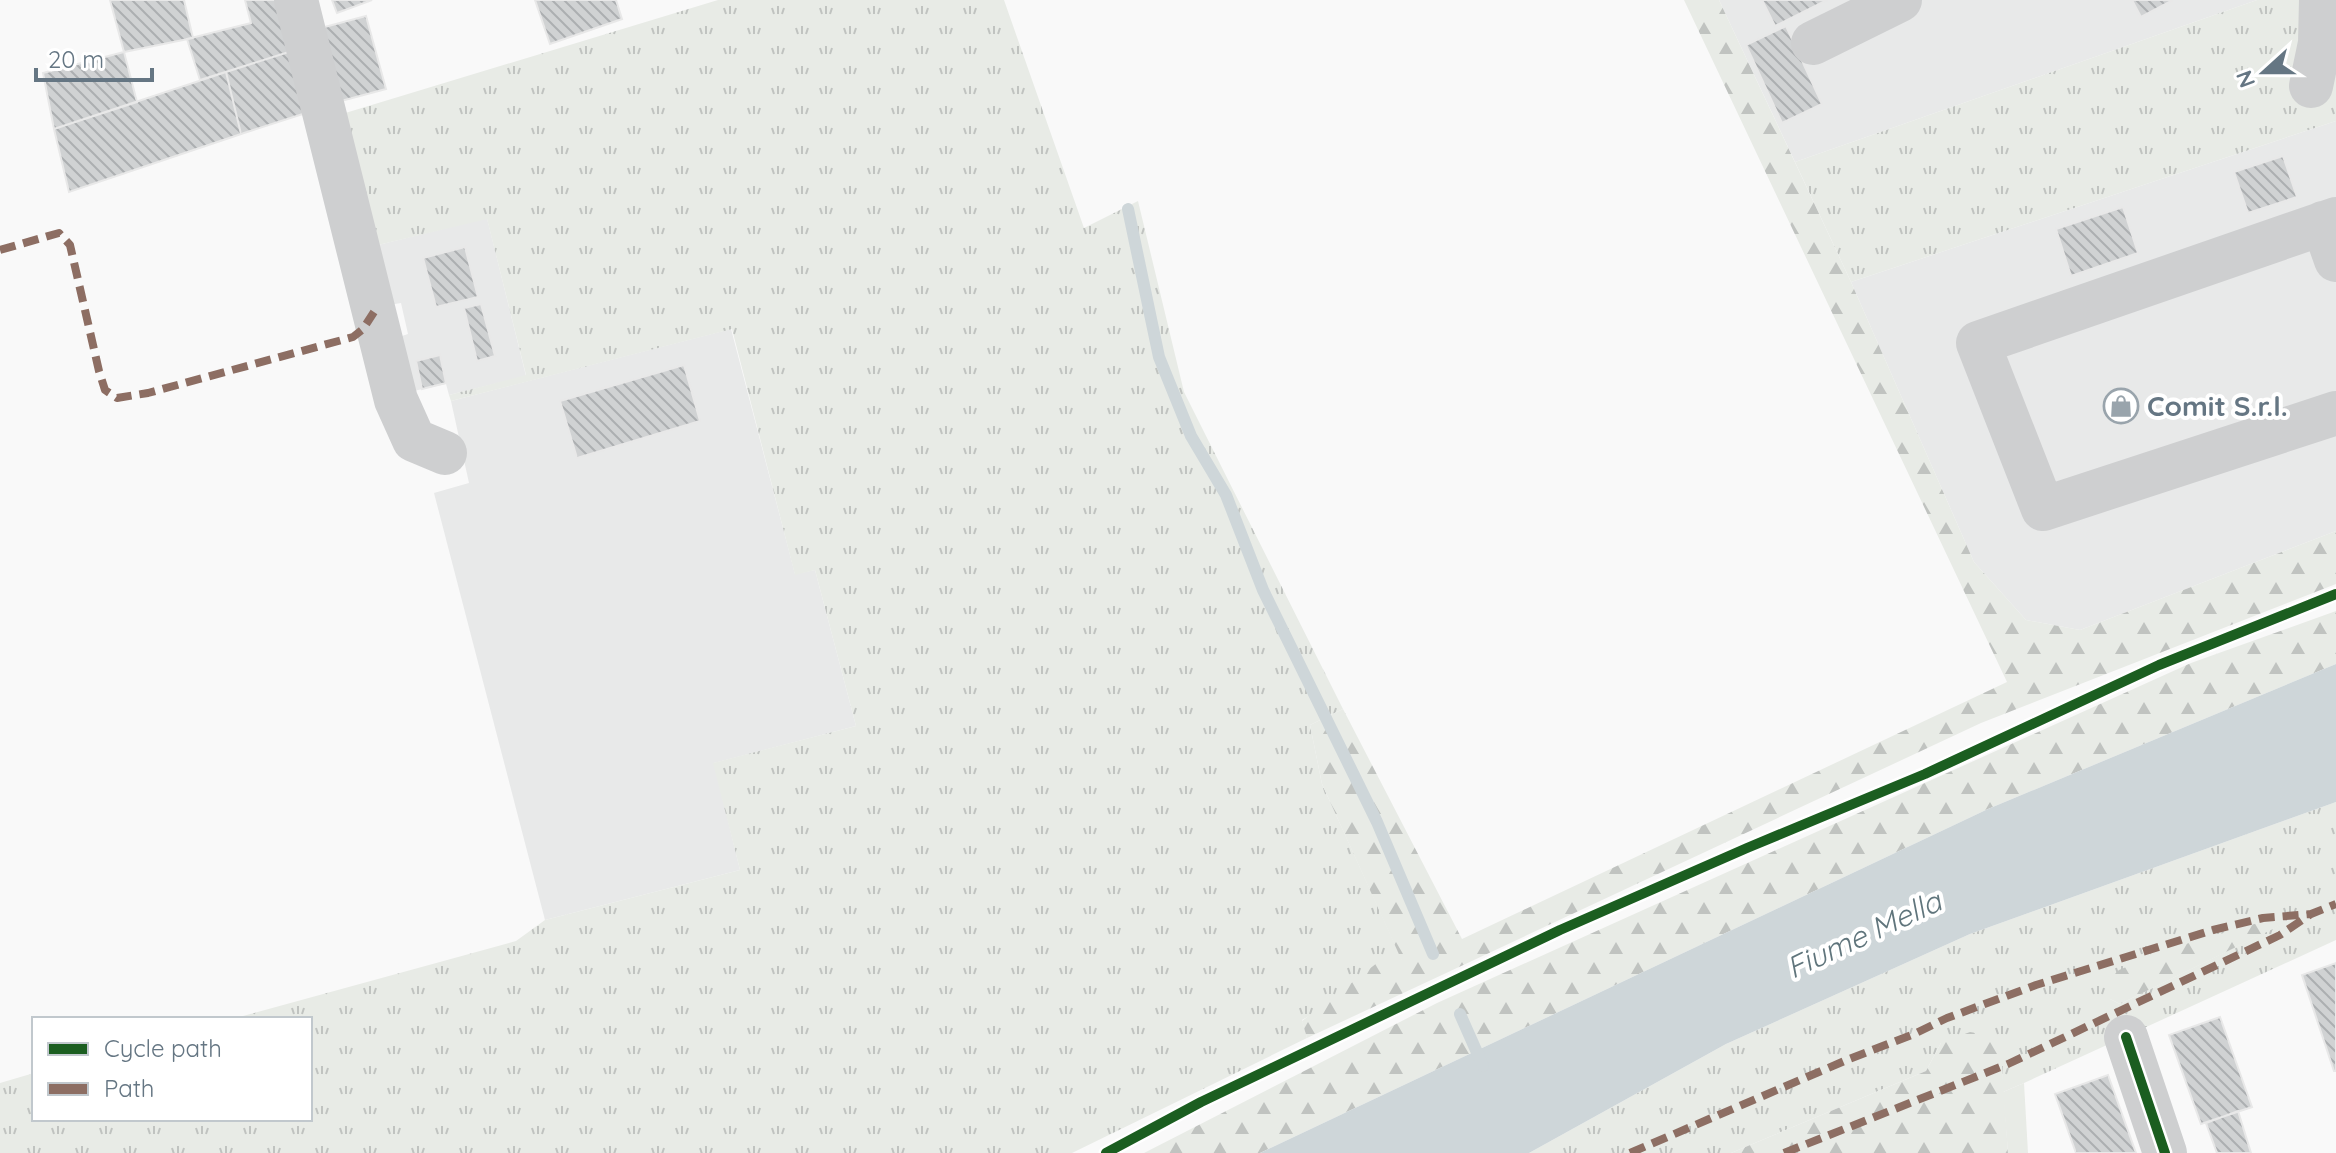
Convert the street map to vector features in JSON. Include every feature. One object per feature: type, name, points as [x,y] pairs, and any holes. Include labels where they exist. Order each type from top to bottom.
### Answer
[{"type":"street","points":[[296,0],[396,400],[414,440],[445,453]]},
{"type":"street","points":[[1813,43],[1900,0]]},
{"type":"street","points":[[2311,86],[2320,43],[2321,0]]},
{"type":"street","points":[[2332,234],[1978,343],[2043,509],[2336,413]]},
{"type":"street","points":[[2126,1037],[2165,1153]]},
{"type":"shaded area","points":[[1719,0],[2257,0],[1795,162]]},
{"type":"shaded area","name":"Comit S.r.l.","points":[[2336,121],[2336,531],[2080,630],[2026,620],[1974,562],[1851,282]]},
{"type":"shaded area","points":[[487,218],[526,376],[449,395],[446,384],[409,392],[396,338],[408,334],[401,303],[389,305],[374,246]]},
{"type":"shaded area","points":[[731,329],[795,574],[815,570],[856,726],[714,763],[740,870],[545,920],[434,493],[469,483],[451,401]]},
{"type":"green space","points":[[718,0],[1004,0],[1084,228],[1138,201],[1184,392],[1343,709],[1310,725],[1322,784],[1403,962],[1302,1020],[1307,1038],[1072,1153],[0,1153],[0,1083],[32,1074],[32,1121],[312,1121],[312,1017],[239,1017],[516,941],[545,920],[740,870],[713,763],[856,726],[815,570],[795,575],[732,329],[451,401],[449,395],[526,375],[487,219],[374,246],[342,114]]},
{"type":"green space","points":[[1684,0],[1719,0],[1851,282],[1974,562],[2026,620],[2080,630],[2336,531],[2336,584],[1981,723],[1307,1038],[1302,1021],[1377,963],[1402,961],[1322,784],[1310,725],[1343,709],[1462,939],[2007,682]]},
{"type":"green space","points":[[2257,0],[2336,0],[2336,121],[1851,282],[1795,162]]},
{"type":"green space","points":[[2336,611],[2336,664],[1988,809],[1260,1153],[1144,1153],[1437,1003],[2191,663]]},
{"type":"green space","points":[[2336,802],[2336,940],[2024,1083],[2003,1092],[2002,1065],[1941,1043],[1926,1071],[1731,1153],[1529,1153],[1726,1044],[1970,934]],"holes":[[[2288,921],[2120,1004],[2110,999],[2258,923]]]},
{"type":"green space","points":[[2291,920],[2120,1004],[2110,999],[2107,981],[2119,970],[2172,948],[2258,923]]},
{"type":"green space","points":[[1970,1032],[1999,1037],[2013,1046],[2002,1065],[2008,1153],[1731,1153],[1926,1071],[1941,1043]]},
{"type":"green space","points":[[2024,1083],[2028,1153],[2008,1153],[2003,1092]]},
{"type":"water","name":"Fiume Mella","points":[[2336,664],[2336,802],[1970,934],[1726,1044],[1529,1153],[1260,1153],[1988,809]]},
{"type":"building","points":[[110,0],[184,0],[193,38],[124,52]]},
{"type":"building","points":[[245,0],[282,0],[295,50],[200,80],[187,39],[251,23]]},
{"type":"building","points":[[332,0],[372,0],[337,13]]},
{"type":"building","points":[[535,0],[616,0],[622,19],[550,44]]},
{"type":"building","points":[[1762,0],[1827,0],[1775,26]]},
{"type":"building","points":[[2132,0],[2173,0],[2141,17]]},
{"type":"building","points":[[366,16],[386,89],[341,101],[321,28]]},
{"type":"building","points":[[1786,26],[1822,104],[1782,123],[1746,45]]},
{"type":"building","points":[[295,50],[312,111],[241,134],[226,72]]},
{"type":"building","points":[[124,52],[137,102],[54,129],[43,73]]},
{"type":"building","points":[[226,72],[241,134],[69,192],[54,129]]},
{"type":"building","points":[[2283,156],[2297,197],[2248,213],[2234,172]]},
{"type":"building","points":[[2123,207],[2138,253],[2071,276],[2056,229]]},
{"type":"building","points":[[465,247],[478,297],[436,307],[423,258]]},
{"type":"building","points":[[481,304],[495,356],[477,361],[464,308]]},
{"type":"building","points":[[440,355],[446,383],[422,389],[416,361]]},
{"type":"building","points":[[684,365],[700,421],[577,458],[560,401]]},
{"type":"building","points":[[2336,963],[2336,1071],[2334,1071],[2302,975]]},
{"type":"building","points":[[2220,1017],[2252,1107],[2201,1124],[2169,1035]]},
{"type":"building","points":[[2108,1075],[2136,1153],[2076,1153],[2055,1094]]},
{"type":"building","points":[[2238,1111],[2251,1153],[2217,1153],[2206,1123]]},
{"type":"waterway","points":[[1128,209],[1159,357],[1191,436],[1226,495],[1263,590],[1377,822],[1433,954]]},
{"type":"waterway","points":[[1460,1014],[1483,1066]]},
{"type":"marked path","points":[[0,250],[59,233],[70,245],[99,371],[105,390],[117,398],[148,393],[353,337],[363,329],[374,312]]},
{"type":"marked path","points":[[1784,1153],[2008,1064],[2280,935],[2311,914],[2336,904]]},
{"type":"marked path","points":[[1630,1153],[1947,1018],[2036,985],[2213,930],[2263,918],[2311,914]]},
{"type":"cycle path","points":[[1106,1153],[1201,1102],[1560,930],[1925,774],[2159,665],[2336,594]]},
{"type":"cycle path","points":[[2126,1037],[2165,1153]]},
{"type":"place","name":"Comit S.r.l.","points":[[2121,406]]}]
